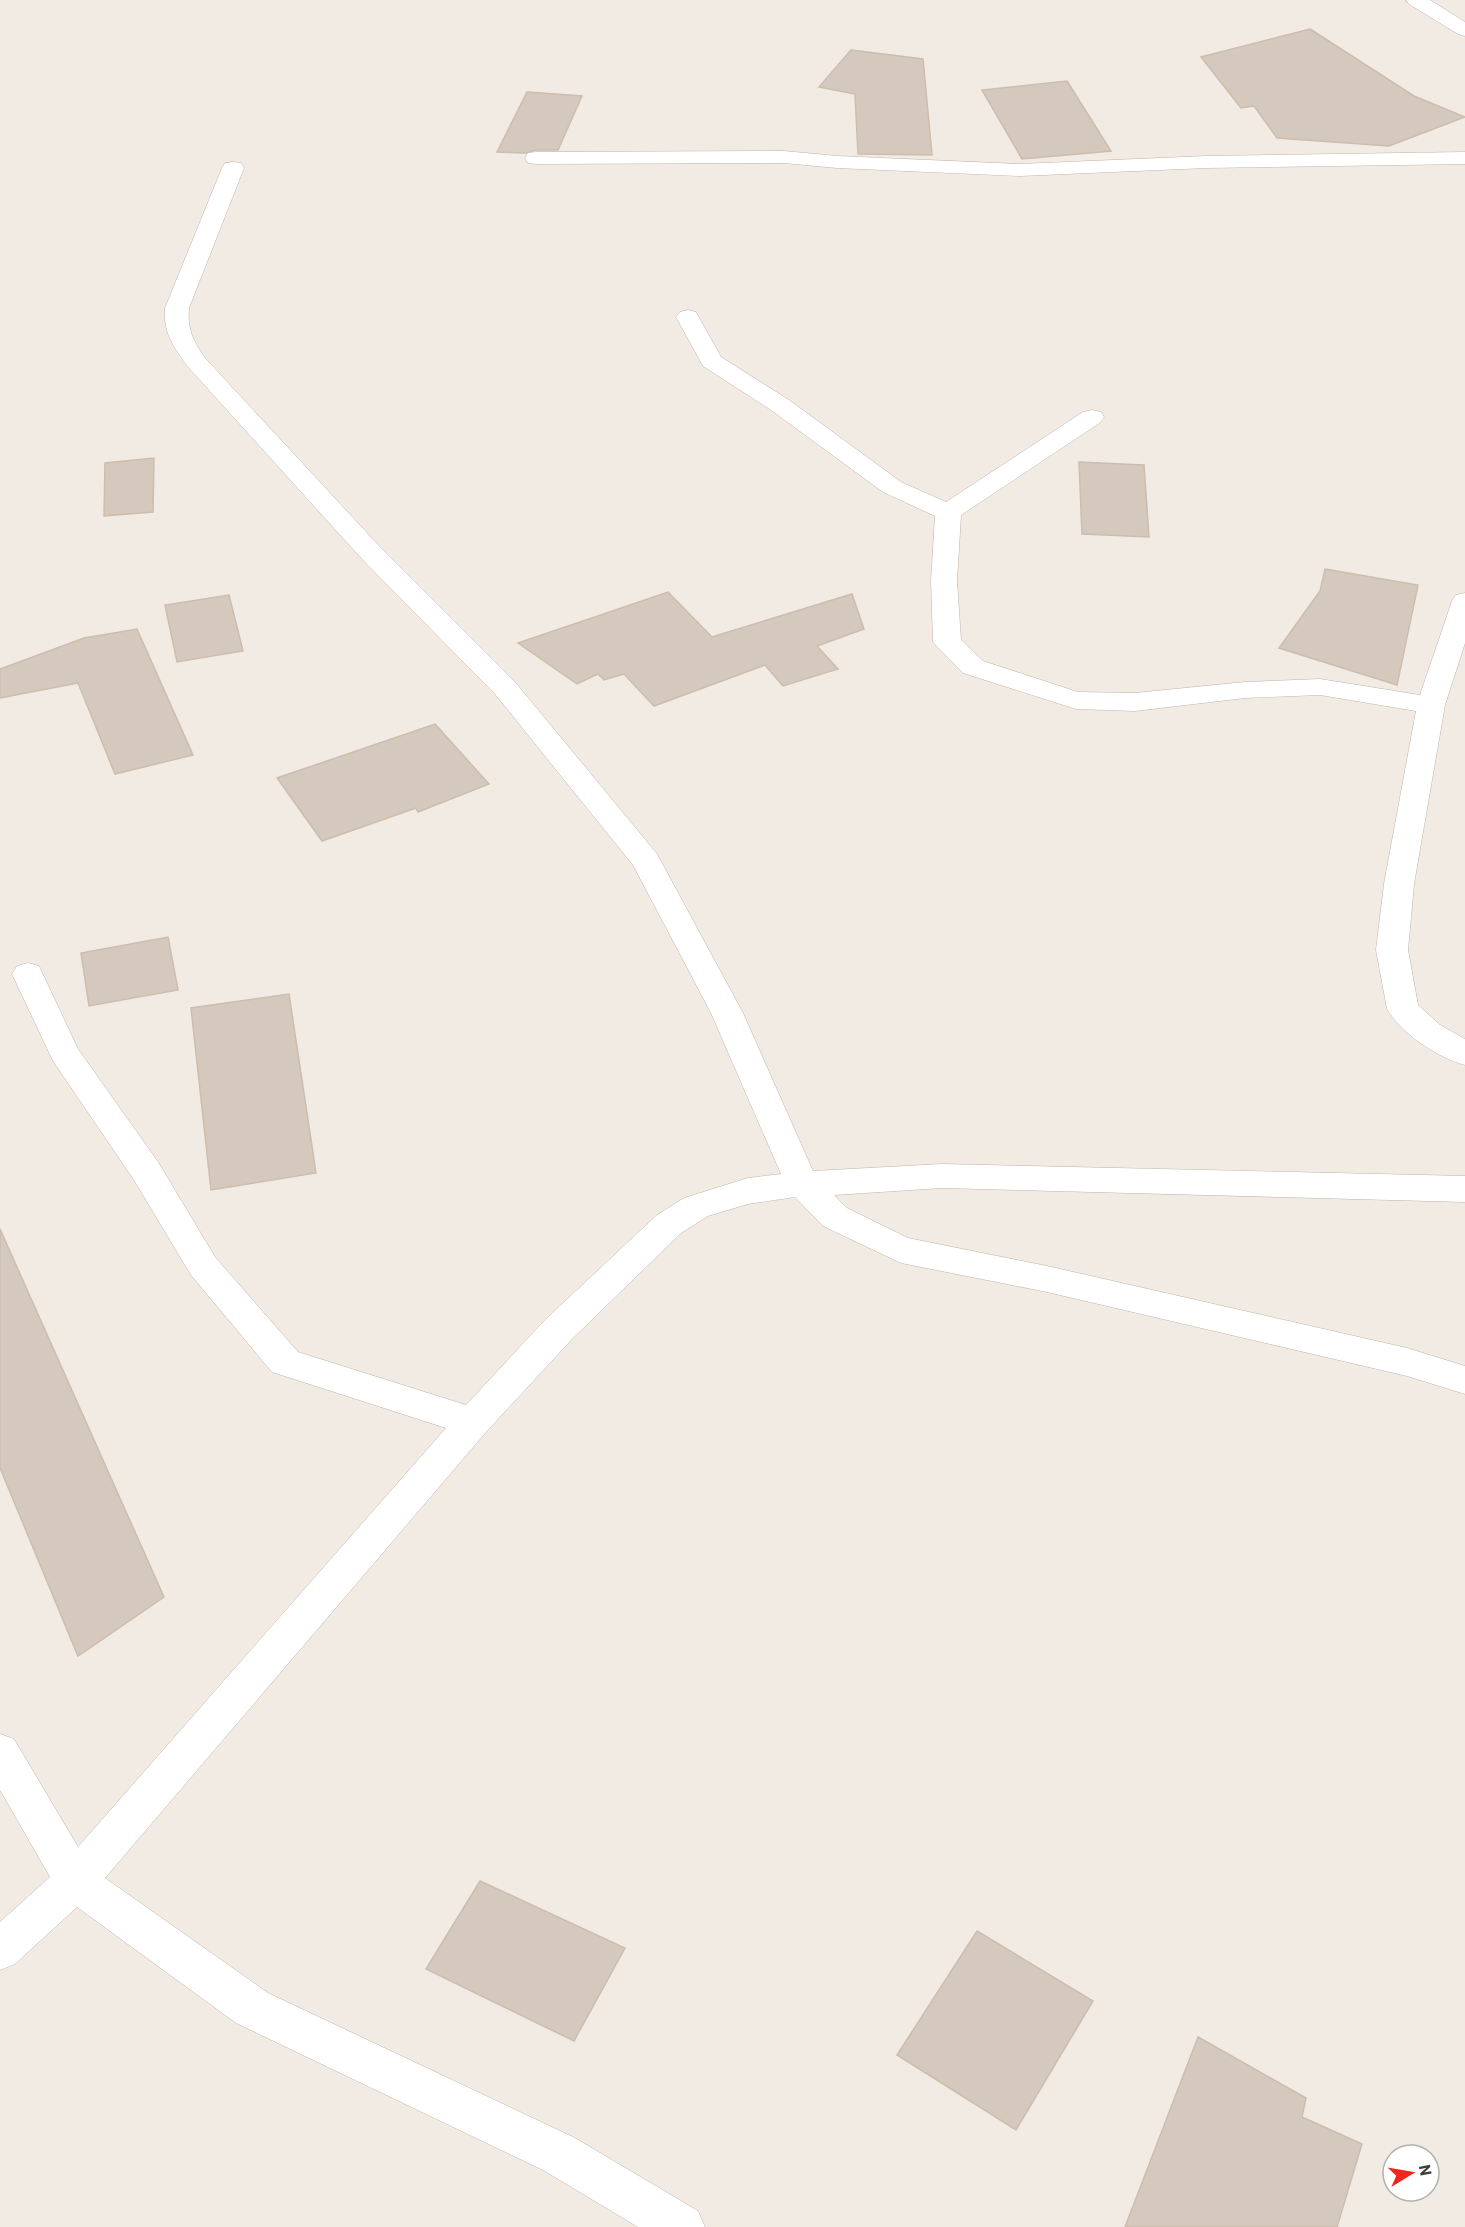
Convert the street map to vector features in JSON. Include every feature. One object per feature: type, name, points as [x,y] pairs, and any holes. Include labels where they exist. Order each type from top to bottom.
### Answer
[{"type":"street","points":[[1416,0],[1465,30]]},
{"type":"street","points":[[536,158],[784,158],[1020,170],[1206,162],[1465,158]]},
{"type":"street","points":[[233,168],[177,308],[175,322],[178,337],[197,363],[371,553],[505,688],[646,861],[727,1012],[802,1184],[835,1217],[901,1250],[1047,1279],[1407,1362],[1465,1380]]},
{"type":"street","points":[[688,317],[711,361],[780,405],[892,487],[948,512]]},
{"type":"street","points":[[948,512],[1092,417]]},
{"type":"street","points":[[948,512],[944,581],[947,642],[973,667],[1076,700],[1136,702],[1245,690],[1320,687],[1431,705]]},
{"type":"street","points":[[1465,601],[1431,705],[1399,884],[1392,950],[1403,1009],[1429,1033],[1465,1054]]},
{"type":"street","points":[[28,974],[64,1053],[146,1171],[202,1266],[285,1362],[473,1422]]},
{"type":"street","points":[[0,1950],[75,1881],[473,1422],[559,1329],[669,1224],[696,1207],[748,1191],[802,1184],[942,1176],[1465,1189]]},
{"type":"street","points":[[0,1752],[75,1881],[252,2007],[559,2154],[682,2227]]},
{"type":"building","points":[[1310,29],[1414,96],[1465,117],[1389,146],[1277,138],[1254,106],[1241,108],[1201,57]]},
{"type":"building","points":[[851,50],[923,59],[932,155],[858,154],[855,94],[819,87]]},
{"type":"building","points":[[1067,81],[1111,151],[1022,159],[982,90]]},
{"type":"building","points":[[527,92],[582,96],[558,150],[536,150],[525,153],[497,152]]},
{"type":"building","points":[[154,458],[153,512],[104,516],[105,463]]},
{"type":"building","points":[[1079,462],[1144,465],[1149,537],[1082,534]]},
{"type":"building","points":[[1325,569],[1418,585],[1397,685],[1279,648],[1320,591]]},
{"type":"building","points":[[668,592],[712,637],[852,594],[864,629],[817,646],[838,669],[783,686],[765,665],[654,706],[624,674],[604,680],[598,674],[577,684],[518,643]]},
{"type":"building","points":[[229,595],[243,651],[177,662],[165,605]]},
{"type":"building","points":[[137,629],[193,755],[115,774],[78,683],[0,698],[0,669],[84,638]]},
{"type":"building","points":[[435,724],[489,784],[418,812],[416,808],[322,841],[277,778]]},
{"type":"building","points":[[168,937],[178,990],[89,1006],[81,953]]},
{"type":"building","points":[[289,994],[316,1173],[211,1190],[191,1008]]},
{"type":"building","points":[[0,1229],[164,1597],[78,1656],[0,1468]]},
{"type":"building","points":[[480,1881],[625,1948],[574,2041],[426,1969]]},
{"type":"building","points":[[977,1931],[1093,2001],[1016,2130],[897,2055]]},
{"type":"building","points":[[1198,2037],[1306,2098],[1302,2117],[1362,2144],[1337,2227],[1125,2227]]}]
